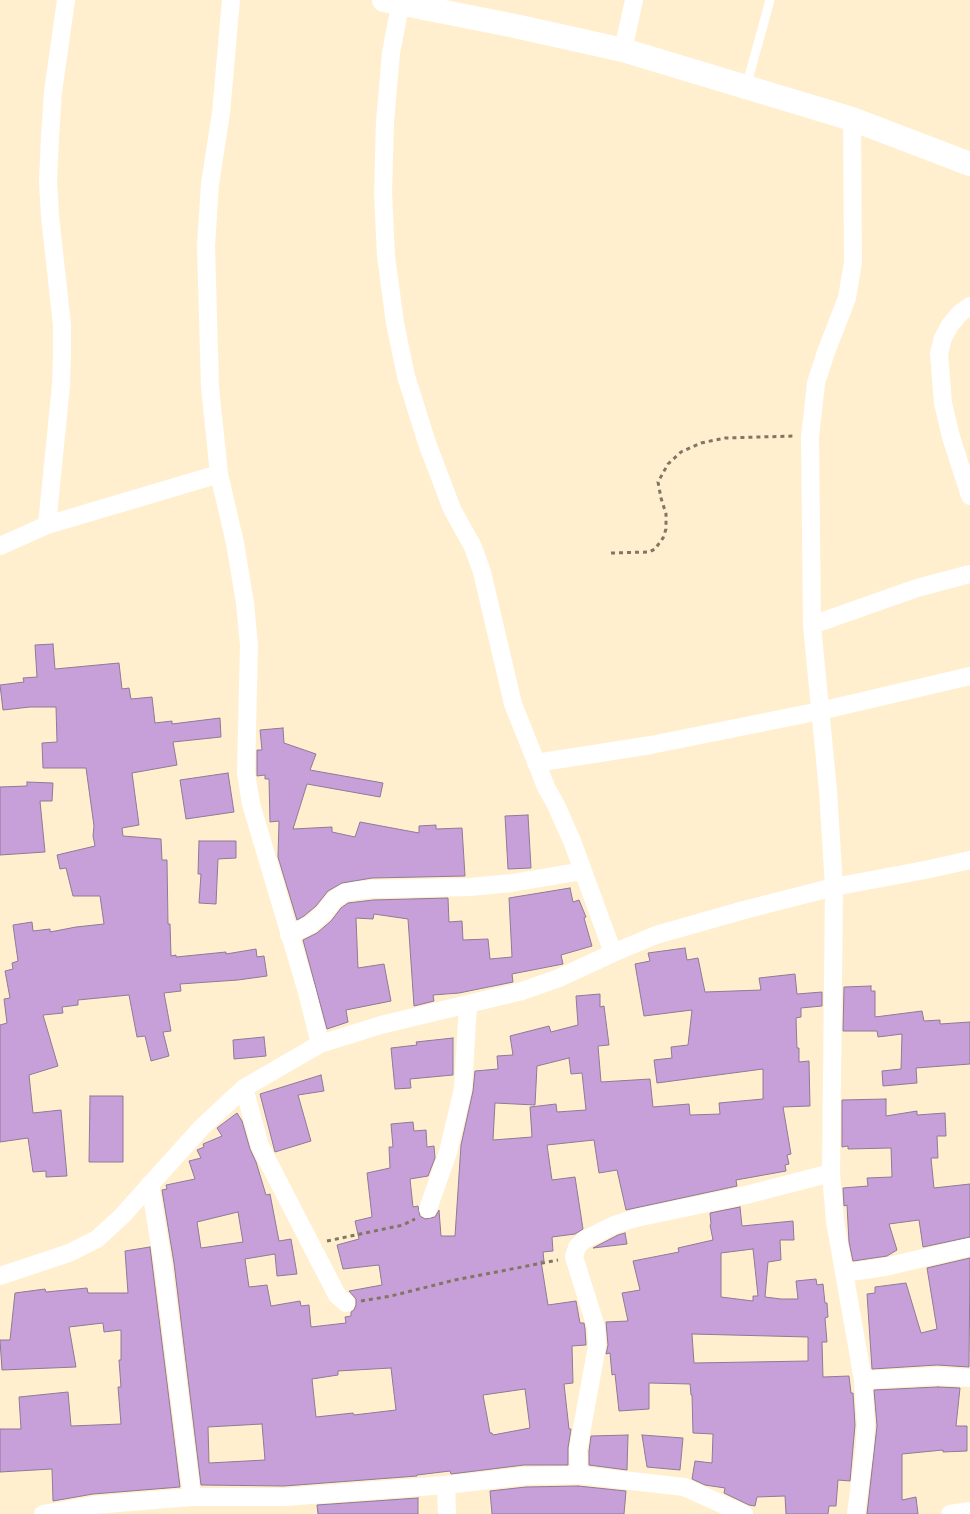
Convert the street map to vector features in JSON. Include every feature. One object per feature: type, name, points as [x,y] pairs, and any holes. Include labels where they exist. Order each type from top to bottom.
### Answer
[{"type":"street","points":[[47,525],[61,385],[62,354],[62,325],[48,181],[53,92],[66,0]]},
{"type":"street","points":[[231,0],[221,113],[210,184],[206,246],[210,387],[220,474],[245,603],[249,645],[246,773],[251,804],[307,992],[320,1044]]},
{"type":"street","points":[[623,50],[634,0]]},
{"type":"street","points":[[613,953],[572,841],[536,762],[513,704],[482,572],[473,547],[452,509],[427,443],[406,376],[395,323],[386,256],[383,193],[385,122],[395,1],[623,50],[852,118],[970,164]]},
{"type":"street","points":[[852,118],[853,262],[847,298],[816,383],[810,437],[812,625],[828,791],[834,887],[831,1173],[835,1221],[863,1380],[866,1424],[856,1514]]},
{"type":"street","points":[[970,306],[960,313],[950,325],[938,353],[943,403],[951,437],[970,496]]},
{"type":"street","points":[[0,546],[47,525],[220,474]]},
{"type":"street","points":[[812,625],[917,588],[970,574]]},
{"type":"street","points":[[536,762],[651,745],[820,711],[970,676]]},
{"type":"street","points":[[0,1276],[69,1253],[96,1238],[122,1216],[202,1127],[244,1088],[320,1044],[381,1026],[522,991],[558,978],[656,935],[744,910],[834,887],[970,860]]},
{"type":"street","points":[[289,935],[310,926],[334,900],[344,893],[372,889],[470,887],[512,883],[582,871]]},
{"type":"street","points":[[428,1209],[448,1152],[463,1088],[468,1004]]},
{"type":"street","points":[[244,1088],[260,1146],[337,1295],[346,1303]]},
{"type":"street","points":[[579,1476],[578,1450],[597,1346],[596,1327],[574,1256],[576,1247],[584,1240],[614,1225],[636,1218],[746,1195],[831,1173]]},
{"type":"street","points":[[150,1184],[163,1264],[192,1497]]},
{"type":"street","points":[[844,1273],[970,1248]]},
{"type":"street","points":[[863,1380],[938,1376],[970,1378]]},
{"type":"street","points":[[43,1514],[94,1505],[192,1497],[233,1506],[284,1497],[525,1476],[579,1476],[684,1487],[744,1514]]},
{"type":"street","points":[[446,1484],[447,1514]]},
{"type":"street","points":[[950,1514],[970,1511]]},
{"type":"lane","points":[[746,88],[770,0]]},
{"type":"path","points":[[611,553],[649,552],[655,549],[663,538],[666,529],[666,514],[658,482],[668,464],[681,452],[701,443],[725,438],[810,437]]},
{"type":"path","points":[[312,1244],[403,1225],[428,1209]]},
{"type":"path","points":[[346,1303],[391,1296],[455,1280],[574,1256]]},
{"type":"building","points":[[53,644],[55,669],[119,663],[122,689],[129,688],[131,699],[152,697],[155,723],[172,721],[172,724],[220,718],[221,737],[173,742],[177,765],[132,773],[139,825],[122,828],[123,836],[161,839],[162,860],[167,860],[168,924],[170,924],[171,956],[226,952],[226,954],[256,949],[257,957],[264,956],[267,976],[180,984],[181,991],[164,993],[171,1031],[163,1032],[169,1056],[151,1061],[145,1036],[137,1037],[129,995],[78,1000],[78,1005],[62,1007],[63,1013],[43,1015],[58,1066],[29,1075],[33,1113],[61,1110],[67,1176],[46,1177],[46,1171],[33,1172],[28,1138],[0,1142],[0,1025],[7,1023],[4,999],[10,998],[5,971],[13,969],[12,963],[18,961],[13,925],[32,922],[33,931],[50,929],[50,932],[104,924],[100,896],[73,896],[66,868],[60,869],[57,855],[95,846],[86,768],[43,768],[42,743],[57,742],[56,707],[3,710],[0,685],[24,682],[23,678],[37,677],[35,645]]},
{"type":"building","points":[[283,728],[284,743],[316,754],[310,770],[383,783],[380,797],[307,784],[293,829],[332,827],[332,832],[355,837],[360,822],[419,833],[419,826],[436,825],[436,829],[462,828],[465,876],[372,878],[342,883],[328,891],[316,906],[297,920],[278,857],[279,821],[270,822],[269,779],[265,779],[265,775],[257,776],[257,750],[262,750],[260,730]]},
{"type":"building","points":[[228,773],[234,812],[186,819],[180,780]]},
{"type":"building","points":[[27,782],[53,783],[52,801],[40,801],[45,852],[0,855],[0,787],[27,786]]},
{"type":"building","points":[[528,815],[531,868],[508,869],[505,816]]},
{"type":"building","points":[[199,841],[236,841],[236,858],[218,859],[216,904],[199,903],[201,874],[198,874]]},
{"type":"building","points":[[570,888],[573,902],[579,900],[586,917],[584,918],[592,946],[561,955],[563,964],[512,974],[513,982],[459,993],[433,995],[434,1001],[414,1006],[408,919],[374,914],[373,919],[356,918],[358,968],[384,964],[391,1001],[346,1010],[348,1022],[327,1029],[303,940],[317,933],[348,903],[373,900],[448,898],[449,922],[462,921],[463,940],[488,939],[490,959],[512,957],[509,898]]},
{"type":"building","points":[[685,948],[687,960],[698,958],[705,992],[761,990],[759,978],[795,974],[797,994],[822,992],[822,1006],[801,1008],[801,1017],[796,1018],[799,1062],[809,1061],[810,1106],[783,1107],[791,1154],[787,1155],[789,1164],[785,1165],[786,1171],[736,1180],[737,1186],[626,1210],[617,1170],[599,1173],[594,1140],[547,1145],[552,1180],[575,1177],[583,1229],[575,1234],[552,1237],[553,1251],[543,1252],[544,1261],[541,1261],[548,1305],[576,1301],[580,1323],[584,1323],[585,1329],[586,1345],[572,1346],[573,1383],[564,1384],[569,1429],[571,1429],[568,1465],[524,1465],[451,1474],[450,1471],[417,1476],[284,1486],[201,1485],[174,1263],[162,1190],[167,1189],[166,1185],[195,1179],[189,1161],[201,1158],[197,1150],[204,1147],[203,1144],[222,1136],[217,1128],[237,1113],[242,1121],[266,1195],[270,1194],[279,1241],[291,1239],[297,1274],[277,1276],[275,1254],[245,1259],[249,1287],[267,1285],[271,1306],[300,1301],[301,1306],[309,1305],[311,1327],[346,1323],[345,1317],[351,1316],[351,1312],[356,1305],[356,1299],[349,1291],[382,1285],[379,1265],[343,1269],[337,1245],[359,1239],[355,1221],[372,1217],[367,1173],[390,1168],[389,1147],[393,1147],[391,1124],[413,1122],[414,1131],[426,1130],[427,1147],[434,1146],[435,1158],[428,1176],[410,1179],[413,1207],[418,1206],[420,1216],[425,1219],[435,1217],[439,1210],[441,1236],[455,1236],[461,1145],[473,1091],[475,1071],[498,1069],[497,1056],[513,1055],[510,1036],[549,1026],[551,1032],[578,1025],[576,996],[600,994],[600,1007],[604,1006],[609,1045],[598,1046],[601,1082],[650,1079],[653,1107],[689,1104],[690,1115],[720,1114],[719,1103],[763,1099],[763,1069],[657,1083],[654,1060],[672,1058],[671,1047],[688,1045],[692,1010],[644,1016],[635,964],[650,961],[648,953]],"holes":[[[569,1058],[571,1074],[582,1073],[586,1110],[557,1112],[556,1104],[530,1107],[532,1137],[493,1140],[495,1103],[535,1105],[537,1066]],[[238,1212],[243,1242],[201,1248],[197,1222]],[[391,1368],[396,1410],[316,1417],[312,1379],[338,1375],[338,1371]],[[525,1389],[530,1428],[493,1435],[490,1433],[483,1395]],[[262,1424],[265,1460],[209,1463],[208,1427]]]},
{"type":"building","points":[[871,986],[871,991],[875,991],[875,1017],[922,1011],[924,1021],[940,1020],[940,1024],[970,1022],[970,1064],[916,1068],[917,1083],[883,1086],[882,1071],[901,1069],[902,1034],[878,1037],[877,1031],[843,1031],[844,987]]},
{"type":"building","points":[[264,1037],[266,1056],[234,1059],[233,1040]]},
{"type":"building","points":[[453,1038],[453,1075],[410,1079],[411,1088],[395,1089],[391,1048],[417,1045],[416,1042]]},
{"type":"building","points":[[321,1075],[324,1091],[298,1095],[311,1141],[275,1152],[260,1094]]},
{"type":"building","points":[[90,1096],[123,1096],[123,1162],[89,1162]]},
{"type":"building","points":[[886,1099],[886,1116],[917,1111],[917,1115],[945,1113],[946,1136],[937,1136],[938,1158],[931,1158],[934,1188],[970,1184],[970,1237],[923,1247],[919,1220],[889,1224],[897,1250],[887,1256],[853,1261],[849,1242],[847,1205],[844,1206],[843,1188],[868,1186],[867,1178],[892,1177],[891,1148],[848,1149],[848,1146],[842,1147],[842,1100]]},
{"type":"building","points":[[740,1207],[742,1226],[793,1221],[794,1240],[780,1240],[781,1260],[768,1262],[765,1297],[798,1299],[796,1281],[816,1279],[817,1285],[823,1284],[828,1317],[825,1318],[827,1342],[822,1342],[823,1377],[849,1376],[851,1393],[853,1393],[855,1425],[850,1481],[838,1480],[836,1506],[829,1506],[828,1514],[786,1514],[785,1496],[757,1497],[755,1506],[749,1505],[724,1493],[725,1488],[705,1485],[692,1479],[695,1461],[712,1463],[713,1434],[693,1433],[690,1384],[649,1383],[649,1409],[619,1411],[615,1374],[612,1375],[610,1353],[606,1354],[608,1345],[606,1322],[628,1321],[622,1293],[640,1290],[633,1261],[679,1252],[678,1248],[713,1240],[710,1213]],"holes":[[[753,1249],[758,1296],[753,1296],[753,1301],[721,1297],[721,1253]],[[692,1334],[808,1337],[808,1361],[694,1363]]]},
{"type":"building","points":[[625,1233],[627,1244],[593,1248],[618,1235]]},
{"type":"building","points":[[150,1247],[180,1487],[93,1494],[53,1501],[52,1469],[0,1472],[0,1429],[21,1429],[19,1397],[68,1392],[71,1426],[121,1424],[118,1387],[121,1387],[119,1360],[121,1360],[121,1330],[104,1332],[103,1323],[69,1327],[76,1367],[2,1370],[0,1340],[10,1340],[15,1293],[45,1289],[46,1292],[87,1288],[88,1293],[128,1293],[125,1251]]},
{"type":"building","points":[[970,1258],[969,1367],[937,1365],[872,1369],[867,1294],[875,1293],[875,1287],[906,1283],[921,1333],[937,1329],[927,1268]]},
{"type":"building","points":[[938,1387],[960,1388],[956,1426],[967,1426],[967,1451],[943,1452],[943,1450],[902,1454],[902,1500],[916,1497],[918,1514],[867,1514],[877,1426],[874,1390]]},
{"type":"building","points":[[628,1435],[627,1470],[589,1465],[591,1436]]},
{"type":"building","points":[[642,1435],[683,1438],[680,1470],[647,1467]]},
{"type":"building","points":[[578,1486],[626,1491],[624,1514],[492,1514],[490,1491],[526,1487]]},
{"type":"building","points":[[418,1498],[418,1514],[318,1514],[317,1505]]}]
